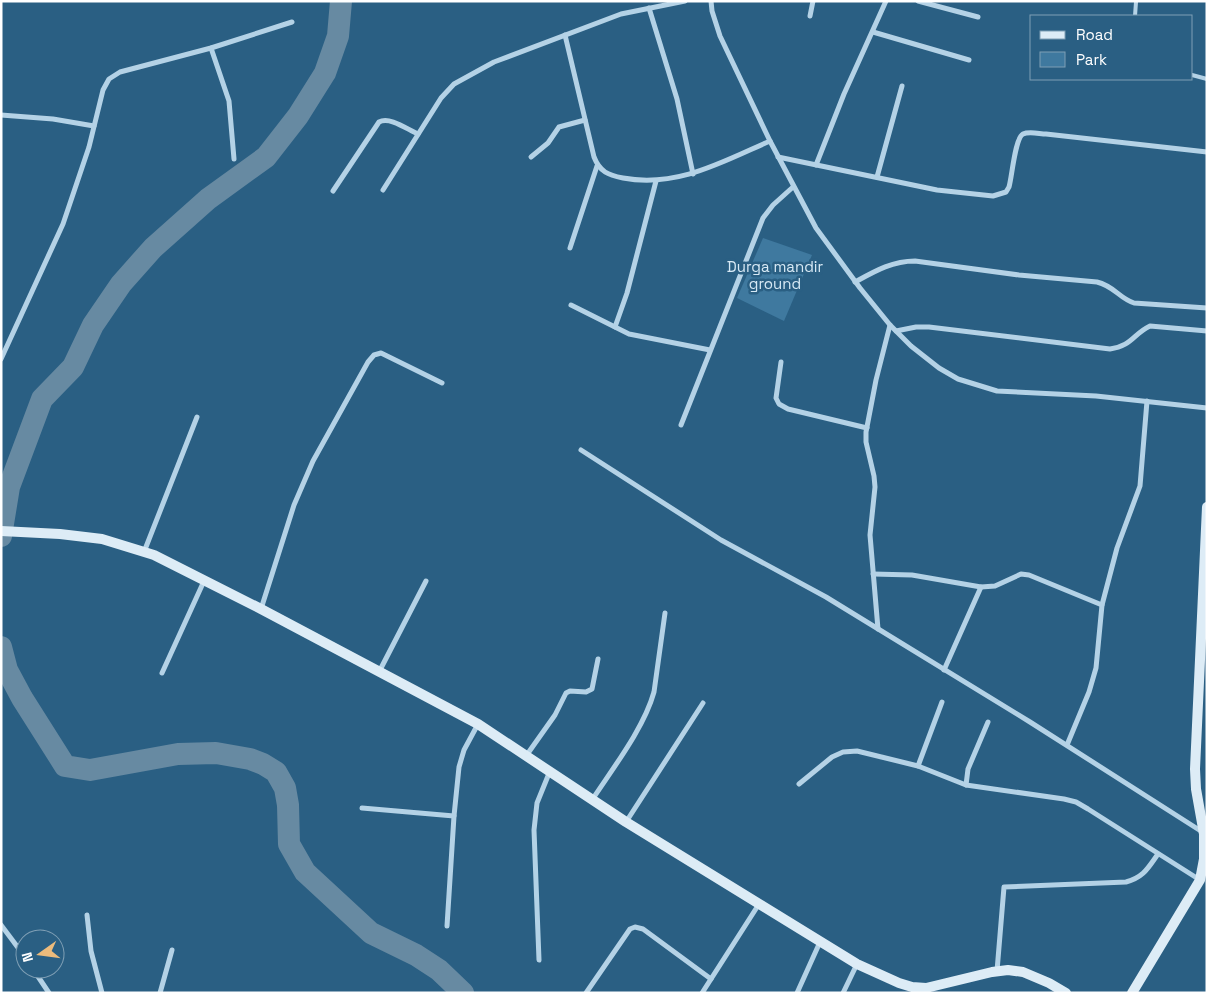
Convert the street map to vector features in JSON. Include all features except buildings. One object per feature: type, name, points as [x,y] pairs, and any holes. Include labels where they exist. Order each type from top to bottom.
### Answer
[{"type":"street","points":[[383,190],[441,98],[454,84],[494,62],[621,14],[684,1]]},
{"type":"street","points":[[711,1],[712,11],[720,36],[770,141],[816,228],[855,282],[890,325],[911,346],[939,368],[958,379],[997,391],[1096,396],[1207,408]]},
{"type":"street","points":[[810,16],[813,1]]},
{"type":"street","points":[[816,165],[844,94],[886,1]]},
{"type":"street","points":[[918,1],[978,17]]},
{"type":"street","points":[[649,8],[677,99],[694,174]]},
{"type":"street","points":[[1,359],[63,224],[89,147],[103,90],[109,79],[120,72],[211,48],[292,22]]},
{"type":"street","points":[[873,32],[969,60]]},
{"type":"street","points":[[565,35],[597,166],[603,172],[645,181],[694,174],[770,141]]},
{"type":"street","points":[[211,48],[229,101],[234,159]]},
{"type":"street","points":[[877,177],[902,86]]},
{"type":"street","points":[[1,115],[94,126]]},
{"type":"street","points":[[333,191],[379,122],[388,120],[418,134]]},
{"type":"street","points":[[531,157],[548,143],[559,127],[585,120]]},
{"type":"street","points":[[778,157],[938,190],[993,196],[1006,192],[1009,187],[1017,144],[1020,136],[1024,133],[1207,152]]},
{"type":"street","points":[[570,248],[597,166]]},
{"type":"street","points":[[615,327],[627,293],[656,180]]},
{"type":"street","points":[[681,425],[763,218],[773,205],[793,187]]},
{"type":"street","points":[[855,282],[888,265],[903,261],[915,261],[1019,275],[1097,282],[1106,284],[1127,301],[1134,303],[1207,308]]},
{"type":"street","points":[[571,306],[629,334],[710,350]]},
{"type":"street","points":[[878,629],[870,535],[875,487],[873,468],[866,442],[876,380],[890,325]]},
{"type":"street","points":[[896,331],[916,327],[929,327],[1110,349],[1121,347],[1128,343],[1150,326],[1207,331]]},
{"type":"street","points":[[261,609],[294,505],[313,461],[374,354],[381,353],[442,382]]},
{"type":"street","points":[[781,362],[776,398],[779,404],[788,409],[867,428]]},
{"type":"street","points":[[1067,745],[1094,676],[1102,605],[1117,548],[1140,486],[1147,401]]},
{"type":"street","points":[[144,552],[197,417]]},
{"type":"street","points":[[581,450],[721,540],[826,597],[1067,745],[1204,834]]},
{"type":"street","points":[[1132,993],[1200,880],[1206,860],[1195,769],[1207,507]]},
{"type":"street","points":[[1,531],[60,534],[102,539],[154,555],[261,609],[478,724],[626,822],[857,964],[898,983],[926,988],[1008,970],[1023,972],[1050,983],[1066,993]]},
{"type":"street","points":[[873,574],[912,575],[981,587],[995,586],[1021,574],[1029,575],[1102,605]]},
{"type":"street","points":[[162,673],[204,581]]},
{"type":"street","points":[[379,672],[426,581]]},
{"type":"street","points":[[944,670],[981,587]]},
{"type":"street","points":[[592,801],[638,728],[651,703],[665,613]]},
{"type":"street","points":[[526,756],[554,715],[566,693],[586,692],[592,689],[598,659]]},
{"type":"street","points":[[918,766],[942,702]]},
{"type":"street","points":[[626,822],[703,703]]},
{"type":"street","points":[[966,785],[968,770],[988,722]]},
{"type":"street","points":[[447,926],[454,816],[461,758],[478,724]]},
{"type":"street","points":[[800,784],[832,757],[843,752],[857,751],[918,766],[966,785],[1064,799],[1076,802],[1200,880]]},
{"type":"street","points":[[538,960],[534,830],[537,803],[550,771]]},
{"type":"street","points":[[362,808],[454,816]]},
{"type":"street","points":[[997,971],[1004,888],[1126,882],[1143,875],[1158,854]]},
{"type":"street","points":[[702,993],[759,904]]},
{"type":"street","points":[[87,916],[91,951],[102,993]]},
{"type":"street","points":[[1,925],[15,944]]},
{"type":"street","points":[[586,993],[630,929],[635,927],[643,929],[711,979]]},
{"type":"street","points":[[797,993],[820,941]]},
{"type":"street","points":[[160,993],[172,950]]},
{"type":"street","points":[[843,993],[857,964]]},
{"type":"street","points":[[39,979],[48,993]]},
{"type":"lane","points":[[1135,15],[1136,2]]},
{"type":"lane","points":[[1193,75],[1207,79]]},
{"type":"green space","name":"Durga mandir ground","points":[[763,238],[812,255],[784,321],[737,298]]},
{"type":"waterway","points":[[1,536],[9,487],[42,399],[73,367],[93,325],[121,284],[153,248],[208,199],[266,157],[298,116],[325,73],[338,36],[341,1]]},
{"type":"waterway","points":[[1,647],[7,670],[22,698],[65,766],[90,770],[178,754],[216,753],[250,759],[276,772],[285,788],[288,805],[289,844],[305,872],[371,933],[416,955],[439,970],[463,993]]}]
